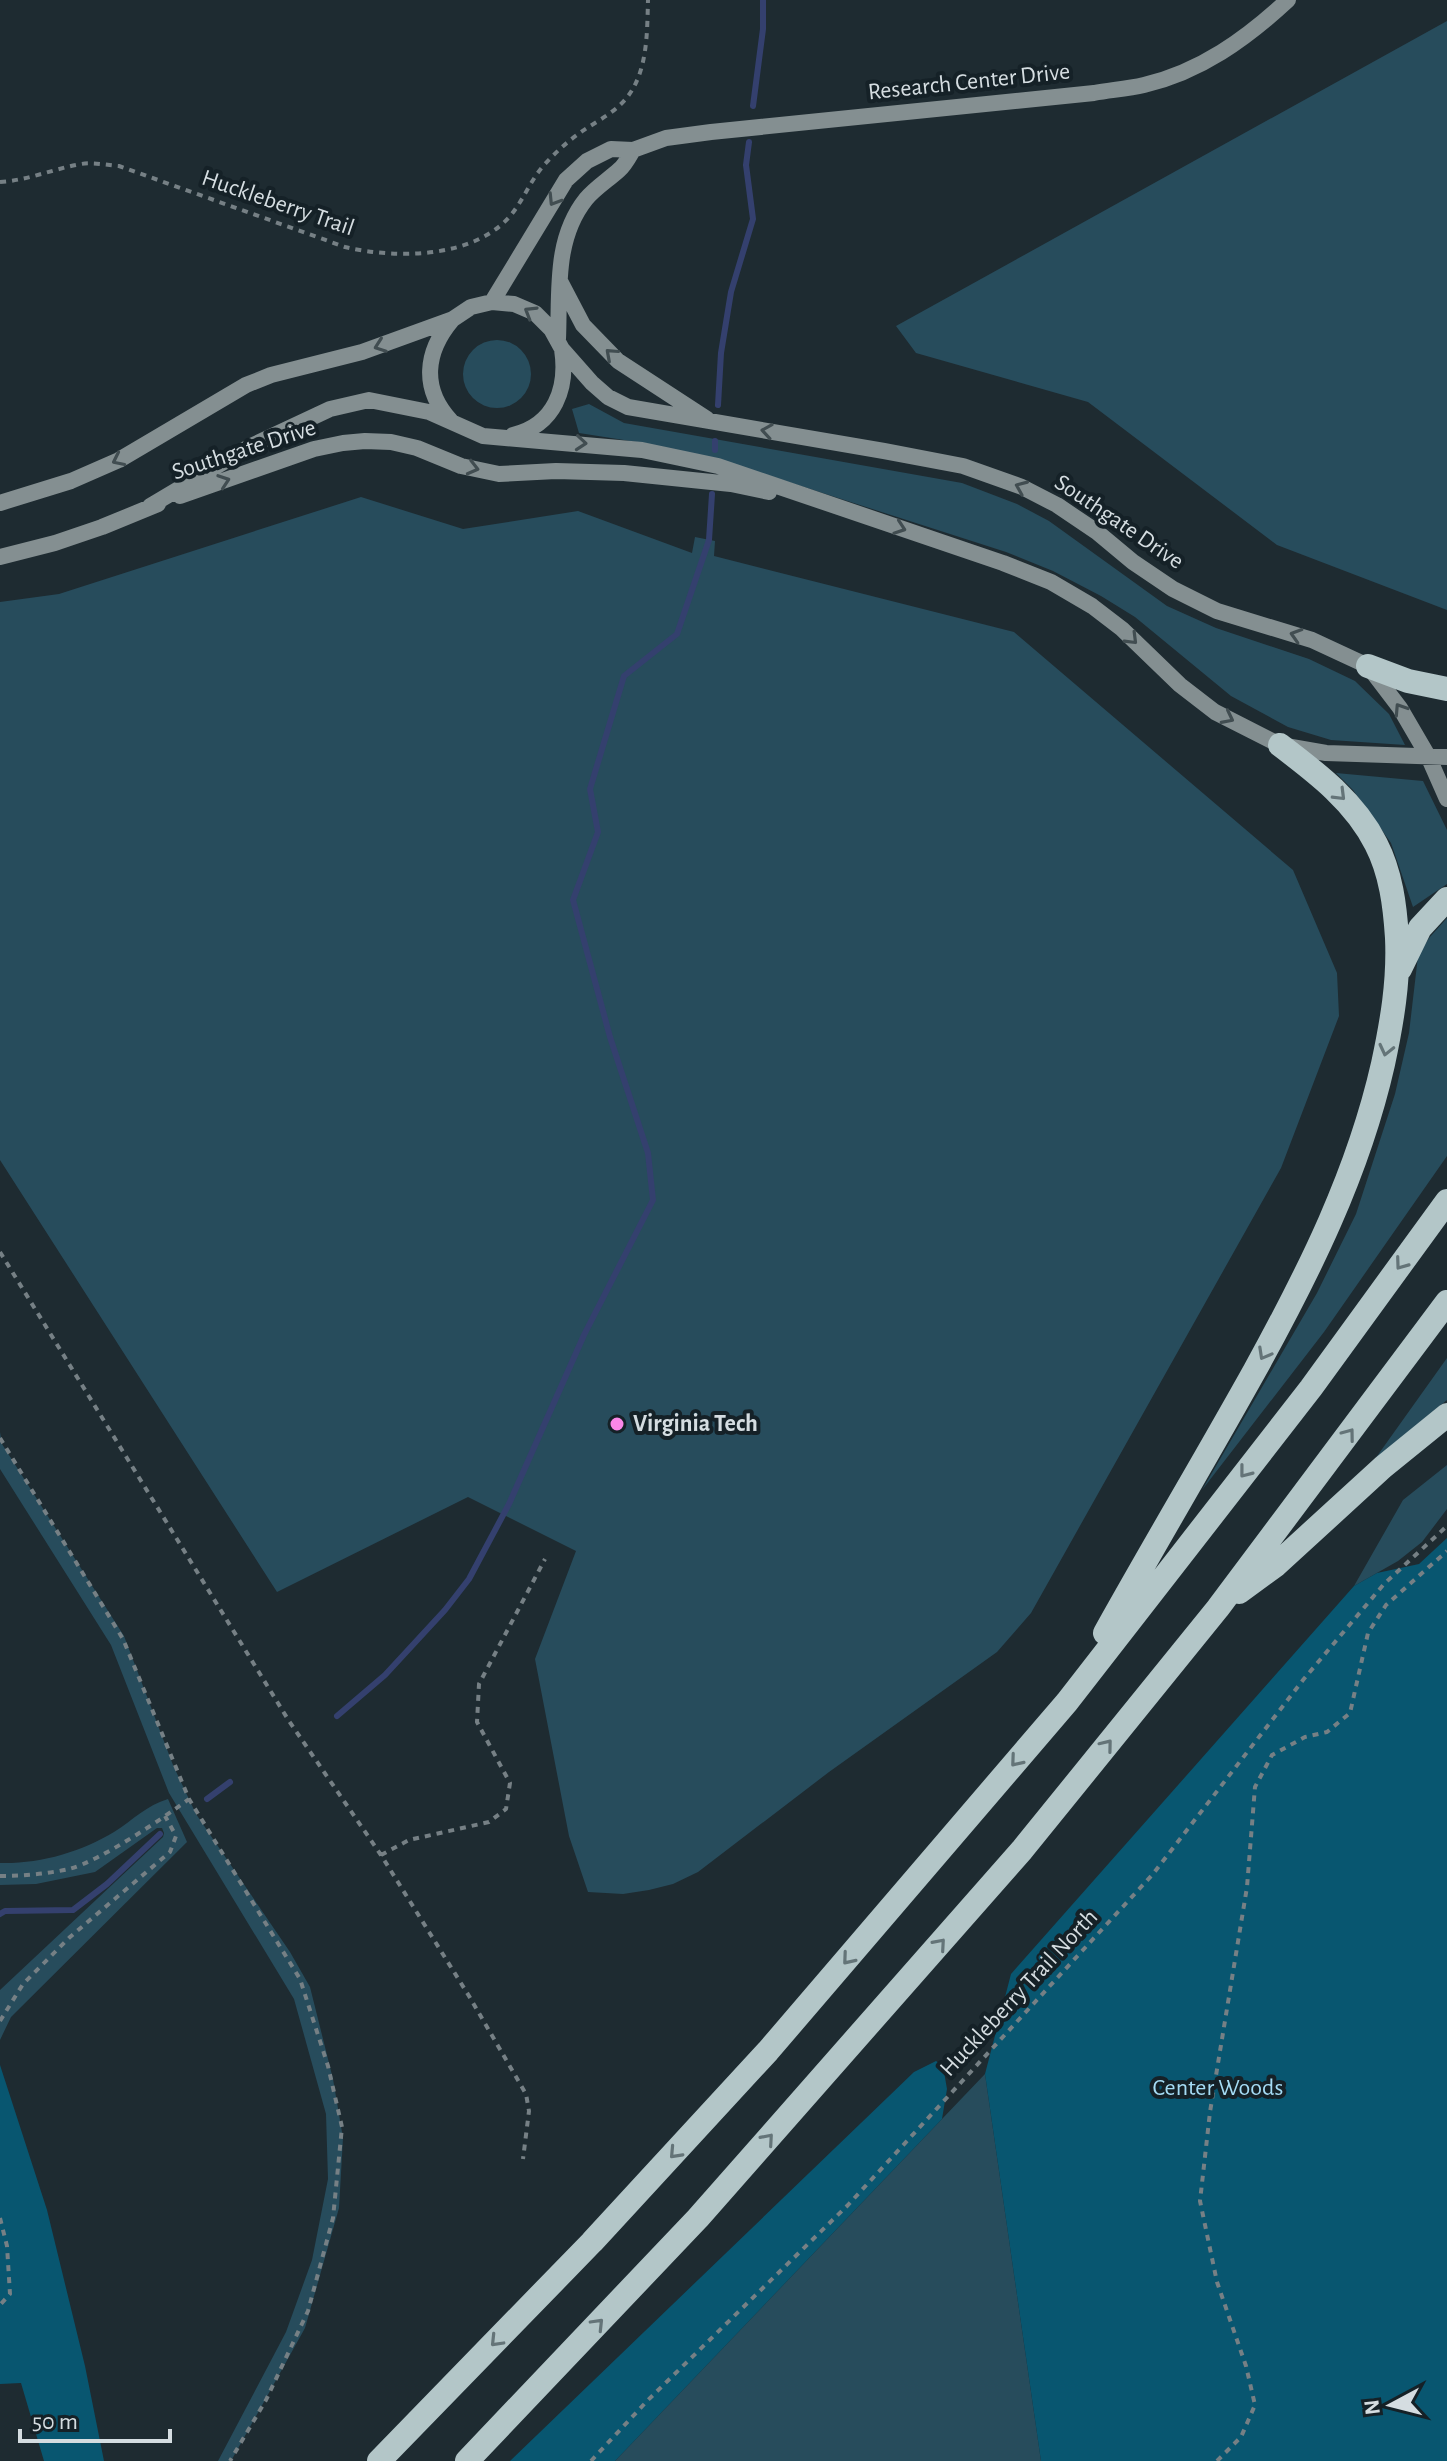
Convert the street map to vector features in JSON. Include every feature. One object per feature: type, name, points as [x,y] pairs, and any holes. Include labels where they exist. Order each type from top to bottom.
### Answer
[{"type":"highway","points":[[1368,666],[1408,681],[1447,689]]},
{"type":"highway","points":[[1067,1702],[1301,1286],[1332,1220],[1377,1092],[1398,973],[1395,904],[1378,846],[1364,824],[1346,801],[1311,768],[1280,745]]},
{"type":"highway","points":[[1398,973],[1420,928],[1447,899]]},
{"type":"highway","points":[[379,2461],[592,2242],[768,2051],[1067,1702],[1311,1388],[1447,1201]]},
{"type":"highway","points":[[467,2461],[729,2183],[1022,1850],[1218,1608],[1447,1302]]},
{"type":"highway","points":[[1218,1608],[1276,1565],[1383,1467],[1447,1415]]},
{"type":"main road","name":"Research Center Drive","points":[[492,302],[566,180],[587,161],[611,149],[633,150],[666,138],[711,132],[1094,93],[1144,85],[1188,71],[1224,52],[1266,21],[1288,0]]},
{"type":"main road","name":"Research Center Drive","points":[[560,345],[559,278],[564,243],[572,221],[586,199],[621,169],[633,150]]},
{"type":"main road","points":[[559,278],[583,325],[609,353],[712,422]]},
{"type":"main road","name":"Southgate Drive","points":[[0,503],[71,481],[119,460],[246,385],[271,375],[362,352],[453,319],[471,307],[492,302],[514,304],[535,313],[592,383],[608,397],[628,407],[963,466],[1022,487],[1057,505],[1173,589],[1217,611],[1312,640],[1368,666],[1400,708],[1428,756],[1447,799]]},
{"type":"main road","points":[[453,319],[439,335],[431,356],[430,377],[440,409],[454,424]]},
{"type":"main road","points":[[503,437],[523,432],[540,422],[554,407],[562,389],[565,369],[560,345]]},
{"type":"main road","name":"Southgate Drive","points":[[150,506],[249,447],[330,409],[369,400],[429,412],[483,436],[628,449],[703,463],[826,502],[1051,582],[1092,606],[1122,629],[1180,685],[1215,712],[1280,745],[1326,753],[1447,757]]},
{"type":"main road","name":"Southgate Drive","points":[[0,557],[102,527],[150,506],[314,449],[365,441],[391,442],[417,448],[461,466],[499,474],[570,472],[672,477],[731,484],[826,502]]},
{"type":"path","name":"Huckleberry Trail","points":[[0,182],[24,180],[80,164],[119,166],[345,247],[377,252],[452,249],[471,243],[501,223],[510,215],[543,165],[629,95],[644,60],[648,0]]},
{"type":"path","points":[[0,1252],[289,1721],[381,1855],[526,2094],[529,2111],[523,2159]]},
{"type":"path","points":[[0,1438],[123,1639],[189,1799],[300,1979],[328,2066],[342,2127],[333,2218],[308,2311],[266,2400],[230,2461]]},
{"type":"path","name":"Huckleberry Trail North","points":[[591,2461],[648,2400],[848,2205],[1153,1874],[1303,1680],[1384,1584],[1447,1526]]},
{"type":"path","points":[[1217,2461],[1241,2437],[1255,2405],[1246,2366],[1217,2282],[1200,2201],[1210,2112],[1247,1887],[1255,1787],[1272,1755],[1305,1737],[1327,1732],[1350,1713],[1368,1633],[1386,1605],[1447,1551]]},
{"type":"path","points":[[381,1855],[409,1840],[489,1822],[506,1809],[510,1783],[477,1722],[479,1684],[545,1559]]},
{"type":"path","points":[[0,1876],[26,1876],[72,1868],[107,1851],[189,1799]]},
{"type":"path","points":[[0,2021],[23,1984],[70,1937],[170,1852],[176,1836],[165,1816]]},
{"type":"path","points":[[0,2218],[7,2246],[10,2294],[0,2305]]},
{"type":"shaded area","points":[[1447,21],[1447,610],[1277,545],[1088,402],[916,353],[896,326]]},
{"type":"shaded area","points":[[497,340],[521,350],[531,374],[521,398],[497,408],[473,398],[463,374],[473,350]]},
{"type":"shaded area","points":[[589,404],[624,423],[962,483],[1017,504],[1049,521],[1167,606],[1216,628],[1309,659],[1355,681],[1389,714],[1405,745],[1331,740],[1288,727],[1231,696],[1135,617],[1053,571],[1006,552],[720,460],[579,433],[572,409]]},
{"type":"shaded area","points":[[361,497],[463,529],[578,511],[692,553],[695,537],[715,541],[714,556],[1014,632],[1293,870],[1337,973],[1339,1016],[1281,1168],[1031,1613],[997,1652],[829,1772],[698,1872],[673,1884],[649,1890],[623,1894],[588,1892],[569,1836],[535,1659],[576,1551],[468,1497],[277,1592],[0,1160],[0,602],[59,594]]},
{"type":"shaded area","points":[[1336,773],[1423,781],[1447,830],[1447,884],[1413,907],[1391,843],[1353,790]]},
{"type":"shaded area","points":[[1447,918],[1447,1156],[1324,1332],[1202,1490],[1317,1293],[1356,1214],[1395,1094],[1409,1033],[1418,956]]},
{"type":"shaded area","points":[[1447,1358],[1447,1400],[1375,1459]]},
{"type":"shaded area","points":[[0,1432],[2,1444],[124,1636],[173,1765],[196,1814],[290,1952],[310,1987],[333,2079],[343,2138],[339,2208],[305,2328],[231,2461],[218,2461],[286,2332],[312,2260],[328,2179],[326,2114],[294,1999],[169,1793],[111,1645],[0,1469]]},
{"type":"shaded area","points":[[1447,1465],[1447,1509],[1422,1542],[1398,1561],[1354,1586],[1403,1500]]},
{"type":"shaded area","points":[[168,1799],[187,1842],[11,2017],[0,2040],[0,1990],[164,1833],[162,1828],[157,1828],[95,1872],[36,1884],[0,1885],[0,1863],[45,1859],[74,1851],[114,1832],[147,1809]]},
{"type":"shaded area","points":[[985,2074],[1041,2461],[615,2461],[942,2119]]},
{"type":"green space","name":"Center Woods","points":[[1447,1538],[1447,2461],[1041,2461],[985,2074],[1011,1974],[1354,1586],[1377,1573],[1419,1564]]},
{"type":"green space","points":[[936,2061],[943,2066],[947,2089],[942,2119],[615,2461],[510,2461],[914,2072]]},
{"type":"green space","points":[[0,2065],[47,2210],[85,2366],[104,2461],[44,2461],[21,2383],[0,2384]]},
{"type":"waterway","points":[[753,106],[763,29],[763,0]]},
{"type":"waterway","points":[[718,405],[721,353],[731,292],[753,219],[746,165],[749,142]]},
{"type":"waterway","points":[[715,441],[715,450]]},
{"type":"waterway","points":[[337,1716],[385,1675],[469,1579],[509,1504],[584,1335],[653,1200],[648,1153],[610,1037],[573,900],[598,832],[590,789],[624,676],[677,634],[709,540],[712,494]]},
{"type":"waterway","points":[[207,1799],[230,1782]]},
{"type":"waterway","points":[[0,1914],[5,1911],[73,1910],[107,1884],[160,1834]]},
{"type":"place","name":"Virginia Tech","points":[[617,1424]]}]
